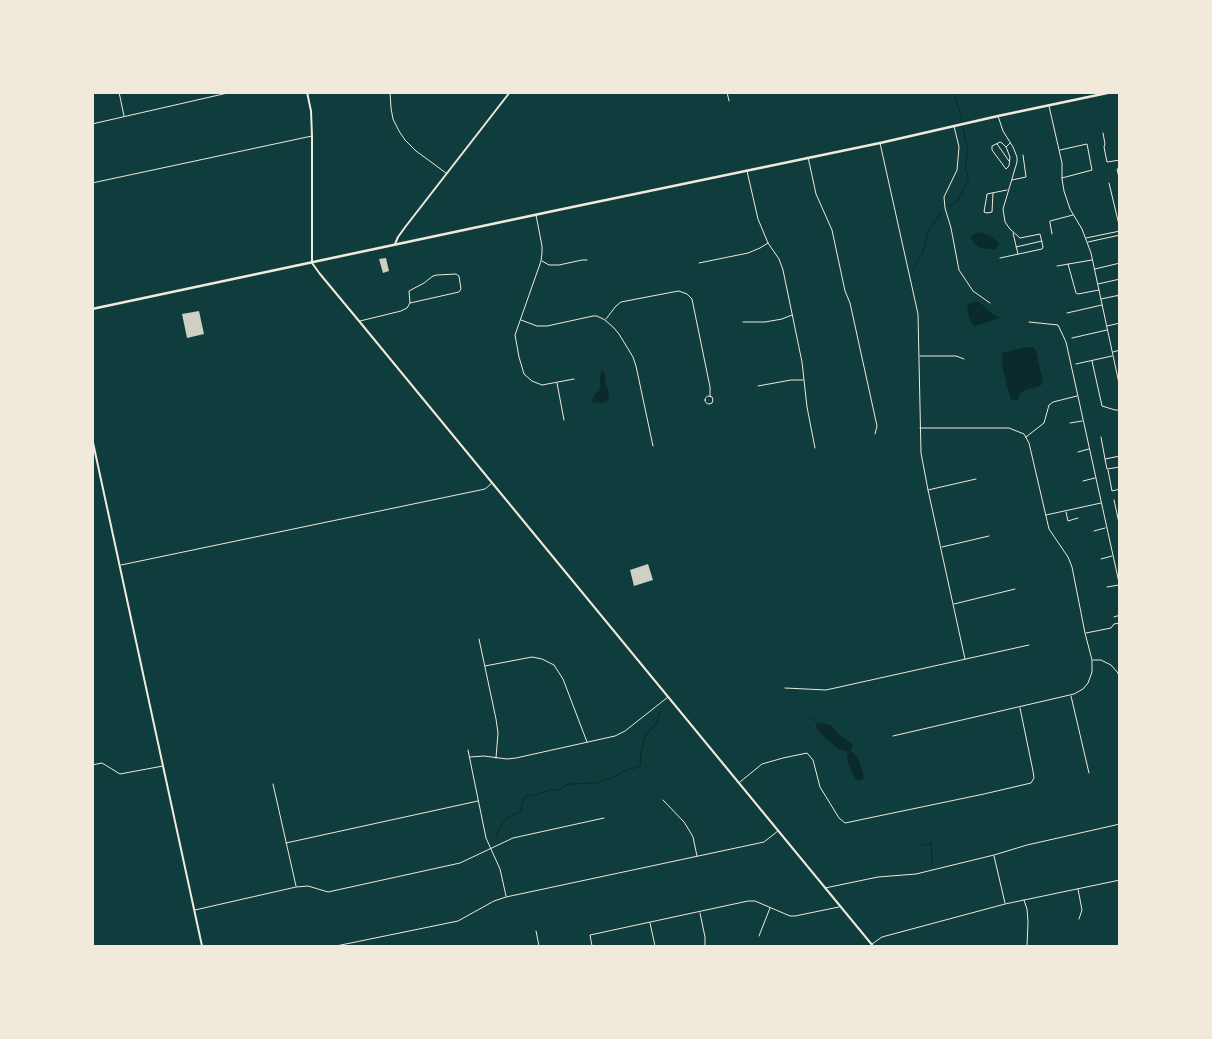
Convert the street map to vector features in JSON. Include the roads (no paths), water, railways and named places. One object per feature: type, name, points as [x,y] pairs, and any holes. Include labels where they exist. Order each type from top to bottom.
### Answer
[{"type":"main road","points":[[92,309],[880,143],[932,130],[1112,92]]},
{"type":"street","points":[[119,92],[124,117]]},
{"type":"street","points":[[213,92],[214,96]]},
{"type":"street","points":[[92,124],[232,92]]},
{"type":"street","points":[[308,92],[312,136],[312,263],[872,945],[882,937],[1005,904],[1120,880]]},
{"type":"street","points":[[390,92],[393,119],[398,131],[416,150],[446,173]]},
{"type":"street","points":[[395,245],[401,231],[510,92]]},
{"type":"street","points":[[727,92],[729,101]]},
{"type":"street","points":[[1049,105],[1062,163],[1062,178],[1067,202],[1087,242],[1120,388]]},
{"type":"street","points":[[998,116],[1003,131],[1016,153],[1017,162],[1003,209],[1005,222],[1020,238],[1040,234],[1043,247],[1042,249],[1000,258]]},
{"type":"street","points":[[954,126],[958,146],[957,170],[944,197],[945,208],[959,270],[973,291],[990,303]]},
{"type":"street","points":[[1102,133],[1107,162],[1120,160]]},
{"type":"street","points":[[92,183],[312,136]]},
{"type":"street","points":[[880,143],[918,314],[921,453],[965,659]]},
{"type":"street","points":[[1002,143],[1010,157],[1010,166],[1006,169],[992,150],[992,146],[997,144],[1002,143]]},
{"type":"street","points":[[1006,147],[1010,143]]},
{"type":"street","points":[[997,144],[1010,162]]},
{"type":"street","points":[[1059,150],[1087,144],[1092,170],[1062,178]]},
{"type":"street","points":[[1011,180],[1026,177],[1023,154]]},
{"type":"street","points":[[808,157],[816,194],[832,230],[845,291],[850,303],[877,426],[875,434]]},
{"type":"street","points":[[1120,169],[1117,169],[1120,182]]},
{"type":"street","points":[[747,170],[758,219],[768,243],[779,259],[783,270],[802,362],[807,407],[815,448]]},
{"type":"street","points":[[1085,238],[1120,230],[1109,183]]},
{"type":"street","points":[[993,193],[992,212],[984,212],[986,195],[993,193],[1008,190]]},
{"type":"street","points":[[536,214],[542,246],[541,261],[515,335],[519,357],[524,374],[532,381],[542,385],[574,379]]},
{"type":"street","points":[[1052,234],[1050,221],[1074,215]]},
{"type":"street","points":[[1013,232],[1018,254]]},
{"type":"street","points":[[1087,242],[1119,235],[1120,239]]},
{"type":"street","points":[[1016,247],[1042,241]]},
{"type":"street","points":[[699,264],[748,253],[768,243]]},
{"type":"street","points":[[541,261],[559,265],[587,260]]},
{"type":"street","points":[[1057,266],[1092,260]]},
{"type":"street","points":[[1094,269],[1120,263]]},
{"type":"street","points":[[1068,264],[1076,293],[1099,290]]},
{"type":"street","points":[[359,321],[407,308],[410,303],[408,291],[424,283],[432,276],[456,274],[459,276],[462,289],[459,292],[410,303]]},
{"type":"street","points":[[1098,284],[1120,279]]},
{"type":"street","points":[[605,320],[621,302],[679,291],[686,294],[692,299],[694,304],[710,387],[710,396]]},
{"type":"street","points":[[1101,299],[1118,295],[1120,305]]},
{"type":"street","points":[[1067,313],[1102,305]]},
{"type":"street","points":[[743,322],[765,322],[793,315]]},
{"type":"street","points":[[520,320],[537,326],[548,326],[597,316],[605,320],[620,334],[636,366],[653,446]]},
{"type":"street","points":[[1029,322],[1058,325],[1066,342],[1119,586],[1107,587]]},
{"type":"street","points":[[1106,326],[1120,323]]},
{"type":"street","points":[[1072,338],[1107,330]]},
{"type":"street","points":[[1112,352],[1120,350]]},
{"type":"street","points":[[919,356],[956,356],[964,359]]},
{"type":"street","points":[[1076,364],[1113,356]]},
{"type":"street","points":[[1092,361],[1102,406],[1120,410]]},
{"type":"street","points":[[758,386],[791,380],[804,380]]},
{"type":"street","points":[[557,383],[564,420]]},
{"type":"street","points":[[1026,437],[1044,423],[1049,405],[1053,402],[1078,396]]},
{"type":"street","points":[[1070,424],[1083,420]]},
{"type":"street","points":[[893,736],[1071,695],[1080,691],[1088,683],[1092,672],[1092,660],[1074,576],[1068,557],[1049,529],[1029,443],[1024,434],[1009,428],[920,428]]},
{"type":"street","points":[[1101,437],[1112,491],[1120,489]]},
{"type":"street","points":[[92,438],[202,946]]},
{"type":"street","points":[[1078,452],[1089,449]]},
{"type":"street","points":[[1105,459],[1120,456]]},
{"type":"street","points":[[1107,469],[1120,467]]},
{"type":"street","points":[[1083,481],[1096,478]]},
{"type":"street","points":[[928,490],[976,479]]},
{"type":"street","points":[[120,566],[484,489],[492,483]]},
{"type":"street","points":[[1114,500],[1119,524]]},
{"type":"street","points":[[1046,516],[1101,503]]},
{"type":"street","points":[[1066,511],[1068,521],[1078,518]]},
{"type":"street","points":[[1094,531],[1106,528]]},
{"type":"street","points":[[941,547],[989,536]]},
{"type":"street","points":[[1101,559],[1113,556]]},
{"type":"street","points":[[953,604],[1015,589]]},
{"type":"street","points":[[1114,616],[1120,615]]},
{"type":"street","points":[[1085,633],[1111,628],[1114,624],[1120,623]]},
{"type":"street","points":[[479,639],[496,719],[498,733],[496,758]]},
{"type":"street","points":[[784,688],[826,690],[1029,645]]},
{"type":"street","points":[[485,666],[532,657],[542,659],[554,665],[563,678],[587,742]]},
{"type":"street","points":[[1092,660],[1101,660],[1111,665],[1118,673],[1120,681]]},
{"type":"street","points":[[1071,695],[1089,773]]},
{"type":"street","points":[[470,757],[516,758],[615,736],[625,731],[668,697]]},
{"type":"street","points":[[738,784],[762,764],[806,753],[813,760],[820,787],[839,818],[845,823],[984,794],[1031,782],[1034,778],[1033,771],[1020,707]]},
{"type":"street","points":[[468,750],[486,838],[500,869],[506,897]]},
{"type":"street","points":[[92,765],[102,763],[120,774],[163,766]]},
{"type":"street","points":[[273,784],[296,887]]},
{"type":"street","points":[[664,800],[689,830],[697,856]]},
{"type":"street","points":[[286,842],[478,801]]},
{"type":"street","points":[[194,910],[296,887],[308,886],[328,892],[460,863],[513,838],[604,818]]},
{"type":"street","points":[[825,888],[878,877],[916,874],[1027,845],[1120,824]]},
{"type":"street","points":[[336,946],[458,921],[494,901],[506,897],[764,842],[778,831]]},
{"type":"street","points":[[994,855],[1005,904]]},
{"type":"street","points":[[1077,889],[1082,910],[1079,919]]},
{"type":"street","points":[[1024,900],[1028,922],[1027,946]]},
{"type":"street","points":[[592,946],[590,935],[748,901],[755,901],[790,916],[840,907]]},
{"type":"street","points":[[759,936],[770,908]]},
{"type":"street","points":[[699,911],[705,937],[705,946]]},
{"type":"street","points":[[650,922],[655,946]]},
{"type":"street","points":[[536,930],[539,946]]},
{"type":"water","points":[[980,232],[990,236],[999,243],[998,247],[986,249],[976,245],[971,239],[973,234]]},
{"type":"water","points":[[979,302],[1000,318],[973,325],[970,321],[967,307],[969,303]]},
{"type":"water","points":[[1033,347],[1036,350],[1043,383],[1040,386],[1021,392],[1018,400],[1011,400],[1003,370],[1002,355],[1004,352]]},
{"type":"water","points":[[602,371],[605,372],[609,400],[603,403],[592,402],[594,395],[600,388]]},
{"type":"water","points":[[817,723],[830,725],[852,744],[851,751],[840,750],[831,743],[818,731]]},
{"type":"water","points":[[850,752],[856,755],[860,763],[864,777],[861,780],[857,780],[853,775],[848,763],[847,754]]},
{"type":"waterway","points":[[954,92],[962,121]]},
{"type":"waterway","points":[[949,207],[958,200],[968,180],[965,168],[968,151],[963,128]]},
{"type":"waterway","points":[[913,269],[923,253],[928,231],[941,213]]},
{"type":"waterway","points":[[496,837],[502,823],[508,817],[520,812],[524,798],[528,796],[549,790],[558,790],[569,784],[596,783],[614,777],[626,770],[639,767],[645,736],[657,722],[661,711]]},
{"type":"waterway","points":[[809,717],[816,721],[817,724]]},
{"type":"waterway","points":[[931,842],[932,865]]},
{"type":"waterway","points":[[919,845],[930,843]]}]
